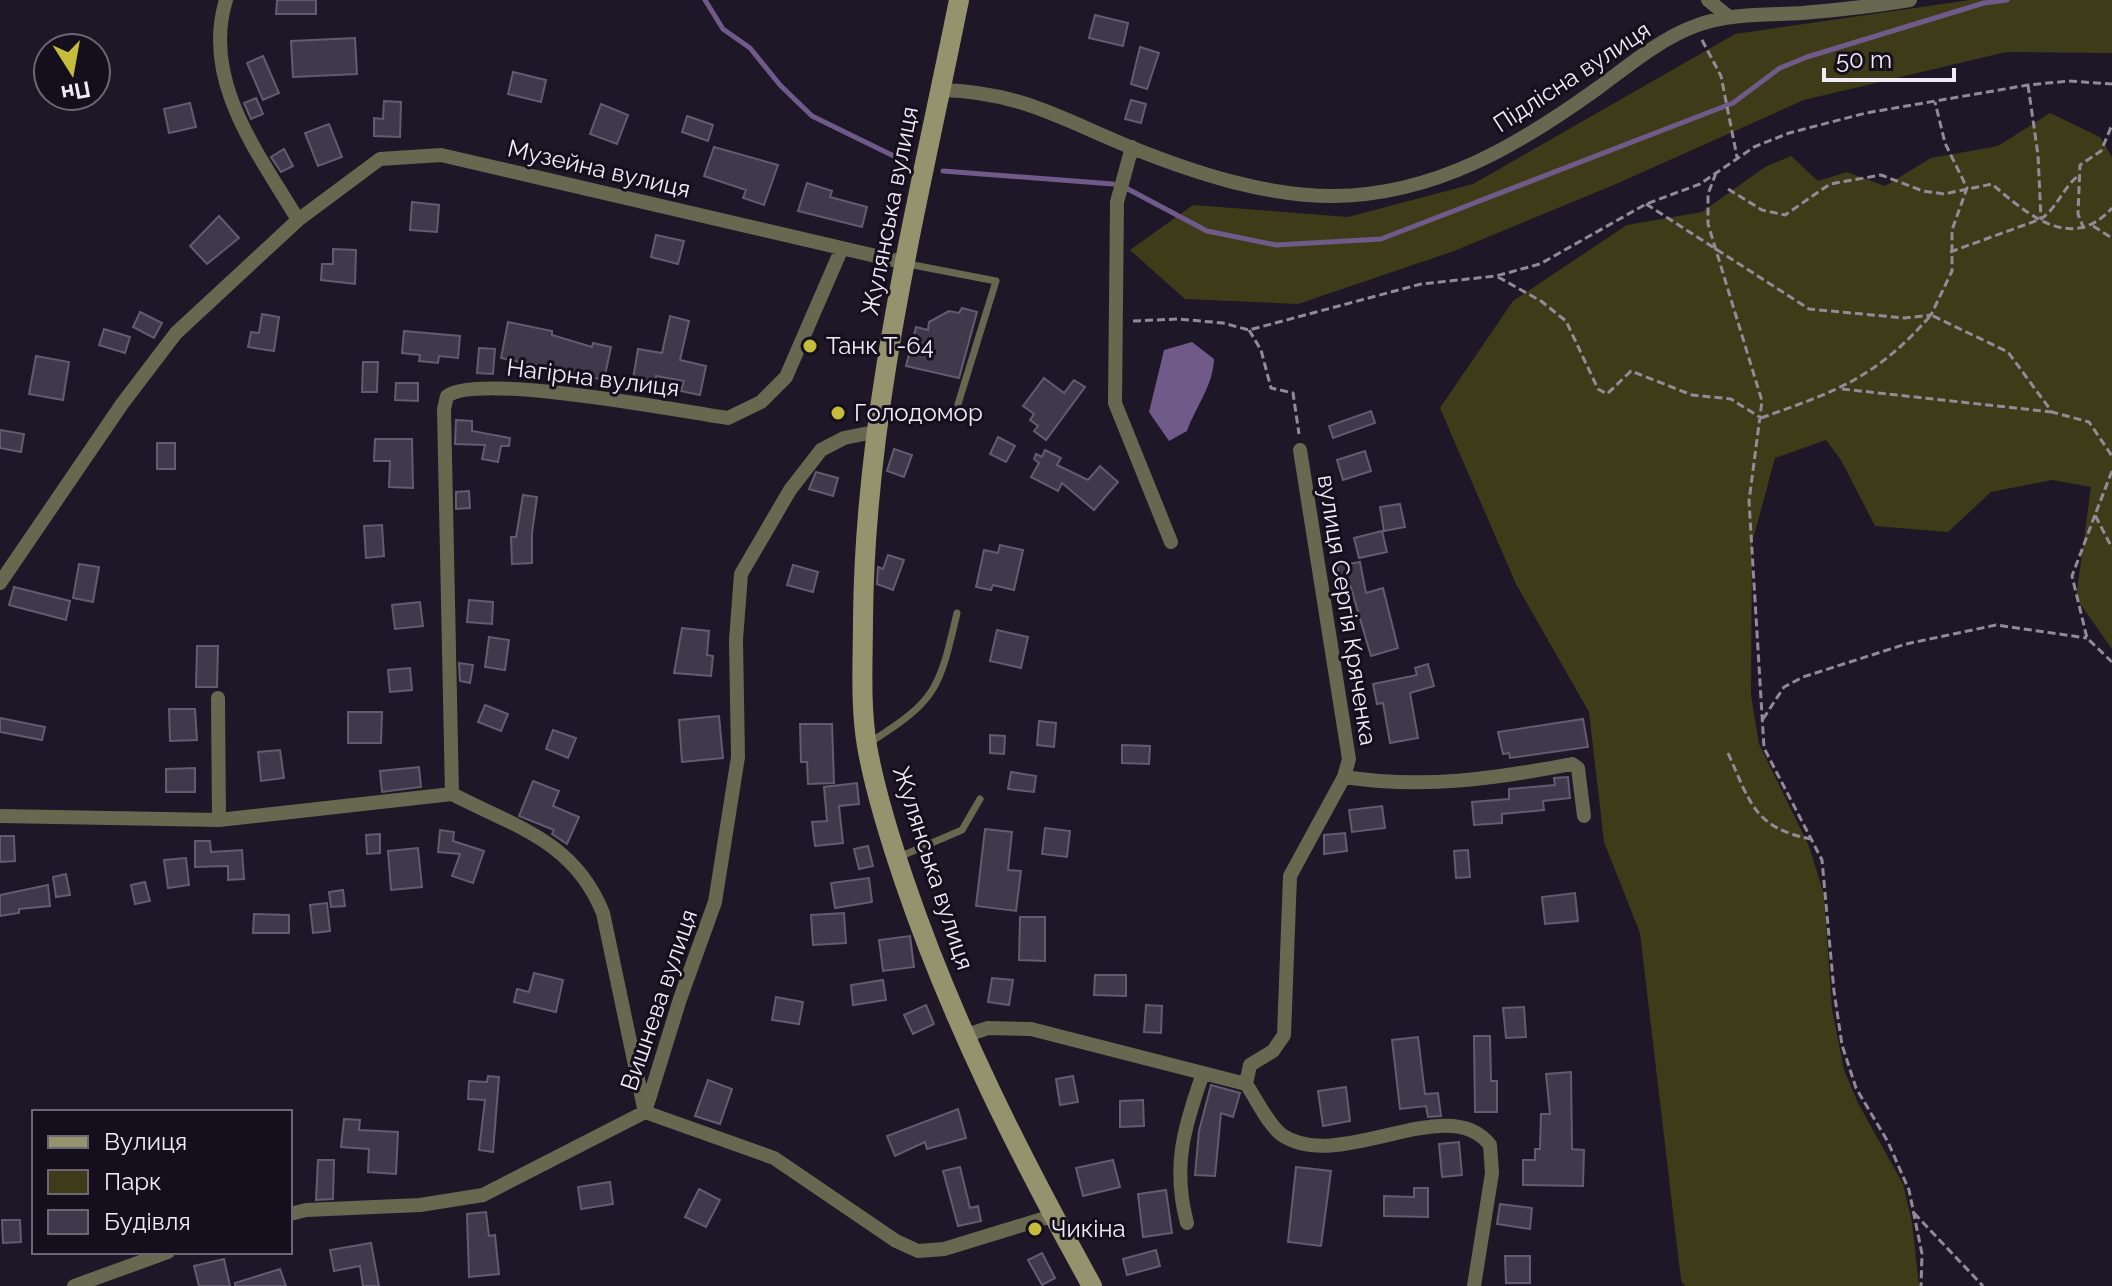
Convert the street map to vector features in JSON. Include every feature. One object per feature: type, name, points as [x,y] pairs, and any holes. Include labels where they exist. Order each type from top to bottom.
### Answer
[{"type":"street","points":[[226,0],[218,53],[228,96],[298,220]]},
{"type":"street","name":"Жулянська вулиця","points":[[959,0],[874,432],[863,563],[863,678],[867,744],[897,858],[922,934],[964,1036],[1052,1216],[1092,1286]]},
{"type":"street","points":[[1708,0],[1729,17]]},
{"type":"street","name":"Підлісна вулиця","points":[[941,90],[985,91],[1066,115],[1132,147],[1209,177],[1290,193],[1334,196],[1422,184],[1463,170],[1561,115],[1649,51],[1694,26],[1729,17],[1857,9],[1910,0]]},
{"type":"street","points":[[1132,147],[1117,202],[1115,403],[1171,542]]},
{"type":"street","name":"Музейна вулиця","points":[[0,583],[122,404],[176,333],[298,220],[380,159],[441,155],[906,263]]},
{"type":"street","name":"Нагірна вулиця","points":[[452,794],[444,409],[447,396],[456,389],[505,387],[728,418],[761,402],[786,377],[842,248]]},
{"type":"street","name":"Вишнева вулиця","points":[[292,1214],[306,1210],[420,1205],[483,1195],[645,1112],[680,999],[715,902],[738,757],[736,640],[741,574],[790,490],[821,450],[844,438],[874,432]]},
{"type":"street","name":"вулиця Сергія Кряченка","points":[[1246,1084],[1250,1065],[1273,1051],[1284,1035],[1290,876],[1344,777],[1348,743],[1300,450]]},
{"type":"street","points":[[218,698],[219,820]]},
{"type":"street","name":"вулиця Сергія Кряченка","points":[[1344,777],[1390,783],[1442,784],[1480,781],[1572,764],[1578,768],[1584,816]]},
{"type":"street","points":[[0,816],[219,820],[452,794],[563,852],[592,885],[603,913],[645,1112]]},
{"type":"street","points":[[964,1036],[988,1028],[1031,1029],[1202,1076],[1246,1084],[1282,1135],[1312,1144],[1373,1141],[1454,1124],[1483,1135],[1490,1145],[1492,1173],[1474,1286]]},
{"type":"street","points":[[1187,1223],[1180,1197],[1181,1140],[1202,1076]]},
{"type":"street","name":"Вишнева вулиця","points":[[645,1112],[774,1158],[896,1241],[918,1251],[944,1249],[1052,1216]]},
{"type":"street","points":[[74,1286],[162,1254]]},
{"type":"lane","points":[[906,263],[996,281],[958,404]]},
{"type":"lane","points":[[867,744],[912,716],[941,680],[957,613]]},
{"type":"lane","points":[[897,858],[962,830],[980,799]]},
{"type":"path","points":[[1694,26],[1721,76],[1737,157]]},
{"type":"path","points":[[1117,310],[1134,322],[1178,319],[1223,323],[1249,330],[1421,284],[1496,276],[1540,264],[1646,204],[1700,184],[1737,157],[1789,133],[1866,113],[2028,85],[2069,81],[2112,84]]},
{"type":"path","points":[[2028,85],[2038,155],[2041,219]]},
{"type":"path","points":[[1761,418],[1842,389],[1882,363],[1931,315],[1952,271],[1952,230],[1967,188],[1945,143],[1935,102]]},
{"type":"path","points":[[2084,229],[2078,214],[2080,165],[2101,151],[2112,125]]},
{"type":"path","points":[[1716,173],[1708,194],[1708,224],[1762,401],[1749,501],[1764,748],[1822,860],[1842,1045],[1856,1088],[1888,1142],[1909,1190],[1922,1254],[1921,1286]]},
{"type":"path","points":[[1728,189],[1762,210],[1785,215],[1830,184],[1881,175],[1923,191],[1944,194],[1992,184],[2024,212],[2074,232],[2093,226],[2112,208]]},
{"type":"path","points":[[1950,252],[2041,219],[2054,210],[2066,186],[2078,176]]},
{"type":"path","points":[[1646,204],[1809,309],[1905,318],[1931,315],[2008,352],[2052,412]]},
{"type":"path","points":[[2093,226],[2112,238]]},
{"type":"path","points":[[1496,276],[1541,301],[1566,321],[1598,389],[1607,394],[1631,371],[1692,395],[1731,399],[1761,418]]},
{"type":"path","points":[[1249,330],[1261,350],[1271,388],[1293,393],[1300,450]]},
{"type":"path","points":[[1842,389],[2052,412],[2089,422],[2112,456]]},
{"type":"path","points":[[2112,471],[2072,576],[2087,638],[2112,662]]},
{"type":"path","points":[[2095,515],[2112,548]]},
{"type":"path","points":[[1762,722],[1784,687],[1803,677],[1906,644],[1996,625],[2087,638]]},
{"type":"path","points":[[1728,753],[1755,813],[1777,831],[1811,839]]},
{"type":"path","points":[[1914,1213],[1983,1286]]},
{"type":"green space","points":[[1970,0],[2112,0],[2112,53],[2006,52],[1804,100],[1616,184],[1454,251],[1298,304],[1185,299],[1130,250],[1193,205],[1348,217],[1473,184],[1735,34]]},
{"type":"green space","points":[[2050,113],[2100,137],[2112,157],[2112,649],[2076,598],[2091,487],[2052,480],[1991,492],[1948,532],[1875,526],[1841,460],[1826,440],[1775,458],[1752,543],[1751,695],[1759,744],[1809,846],[1824,895],[1832,1009],[1844,1070],[1858,1103],[1903,1184],[1912,1222],[1919,1286],[1685,1286],[1681,1280],[1640,933],[1604,842],[1589,712],[1516,584],[1440,408],[1513,301],[1627,225],[1702,212],[1765,167],[1791,156],[1818,181],[1847,172],[1885,186],[1931,158],[1998,146]]},
{"type":"shaded area","points":[[1192,342],[1214,359],[1213,369],[1187,431],[1169,441],[1149,412],[1164,350]]},
{"type":"building","points":[[277,0],[316,0],[316,14],[276,14]]},
{"type":"building","points":[[1095,15],[1128,23],[1123,46],[1089,38]]},
{"type":"building","points":[[355,38],[357,74],[293,77],[291,41]]},
{"type":"building","points":[[1140,47],[1159,53],[1147,89],[1131,84]]},
{"type":"building","points":[[263,56],[279,93],[263,100],[247,63]]},
{"type":"building","points":[[513,72],[546,80],[541,102],[508,94]]},
{"type":"building","points":[[256,98],[263,114],[251,119],[244,103]]},
{"type":"building","points":[[1131,100],[1146,104],[1141,123],[1125,119]]},
{"type":"building","points":[[384,101],[401,102],[400,137],[374,136],[374,118],[383,119]]},
{"type":"building","points":[[190,103],[196,127],[169,133],[164,109]]},
{"type":"building","points":[[601,104],[628,115],[617,144],[590,134]]},
{"type":"building","points":[[687,116],[713,125],[708,141],[682,132]]},
{"type":"building","points":[[329,124],[342,157],[318,166],[305,133]]},
{"type":"building","points":[[714,147],[778,165],[764,205],[743,198],[746,190],[704,176]]},
{"type":"building","points":[[284,149],[293,166],[281,172],[271,157]]},
{"type":"building","points":[[807,183],[832,191],[830,197],[867,207],[862,227],[798,211]]},
{"type":"building","points":[[412,202],[439,205],[437,232],[410,230]]},
{"type":"building","points":[[219,216],[239,238],[207,264],[190,246]]},
{"type":"building","points":[[656,235],[684,241],[678,264],[651,257]]},
{"type":"building","points":[[333,249],[356,250],[355,284],[321,280],[322,264],[333,264]]},
{"type":"building","points":[[962,308],[977,312],[959,378],[906,366],[916,327],[928,330],[929,322],[949,311],[959,313]]},
{"type":"building","points":[[140,312],[162,323],[154,338],[133,327]]},
{"type":"building","points":[[262,314],[279,317],[274,351],[248,347],[251,332],[259,333]]},
{"type":"building","points":[[670,316],[689,321],[680,360],[706,366],[700,395],[681,391],[684,381],[656,376],[655,383],[633,379],[638,349],[662,353]]},
{"type":"building","points":[[508,322],[552,331],[552,335],[592,347],[593,343],[611,347],[604,380],[501,358]]},
{"type":"building","points":[[104,329],[130,337],[125,353],[99,345]]},
{"type":"building","points":[[404,331],[460,336],[458,358],[439,356],[438,363],[419,361],[420,355],[402,353]]},
{"type":"building","points":[[479,348],[495,349],[493,374],[477,373]]},
{"type":"building","points":[[36,356],[69,362],[63,400],[29,394]]},
{"type":"building","points":[[363,362],[378,362],[377,392],[362,392]]},
{"type":"building","points":[[1044,378],[1064,393],[1074,380],[1085,387],[1046,440],[1034,431],[1038,426],[1030,420],[1034,414],[1023,406]]},
{"type":"building","points":[[396,383],[418,383],[418,401],[395,400]]},
{"type":"building","points":[[1371,411],[1375,423],[1333,438],[1329,426]]},
{"type":"building","points":[[456,420],[472,421],[472,431],[510,438],[509,446],[501,446],[498,462],[482,459],[485,445],[455,444]]},
{"type":"building","points":[[0,430],[24,434],[21,452],[0,448]]},
{"type":"building","points":[[998,437],[1015,446],[1006,462],[990,454]]},
{"type":"building","points":[[375,439],[412,439],[413,488],[389,487],[390,461],[374,461]]},
{"type":"building","points":[[157,443],[175,443],[175,469],[157,469]]},
{"type":"building","points":[[894,449],[912,455],[904,477],[887,471]]},
{"type":"building","points":[[1045,450],[1061,458],[1057,465],[1088,480],[1100,466],[1118,482],[1094,510],[1062,483],[1058,491],[1031,477],[1039,463],[1034,459],[1036,454],[1042,457]]},
{"type":"building","points":[[1365,451],[1371,471],[1343,480],[1337,460]]},
{"type":"building","points":[[816,472],[838,478],[833,496],[809,489]]},
{"type":"building","points":[[469,491],[470,508],[456,509],[456,492]]},
{"type":"building","points":[[523,495],[537,497],[532,563],[512,564],[511,537],[516,537]]},
{"type":"building","points":[[1400,504],[1405,527],[1384,531],[1380,507]]},
{"type":"building","points":[[382,525],[384,556],[366,558],[364,526]]},
{"type":"building","points":[[1382,531],[1387,552],[1359,558],[1354,538]]},
{"type":"building","points":[[1000,545],[1023,550],[1014,590],[993,585],[991,590],[976,587],[984,550],[998,553]]},
{"type":"building","points":[[888,555],[904,560],[893,590],[877,584],[878,567],[883,569]]},
{"type":"building","points":[[1360,562],[1366,593],[1383,588],[1398,648],[1371,656],[1350,585],[1341,587],[1337,566]]},
{"type":"building","points":[[79,564],[99,567],[93,602],[73,598]]},
{"type":"building","points":[[793,565],[818,572],[813,592],[787,585]]},
{"type":"building","points":[[14,587],[70,601],[66,620],[9,605]]},
{"type":"building","points":[[469,600],[493,602],[492,624],[467,622]]},
{"type":"building","points":[[420,602],[423,626],[395,629],[392,605]]},
{"type":"building","points":[[682,628],[709,631],[707,655],[713,656],[711,676],[674,673]]},
{"type":"building","points":[[997,630],[1028,637],[1021,668],[990,661]]},
{"type":"building","points":[[489,637],[509,640],[505,670],[485,667]]},
{"type":"building","points":[[197,646],[218,646],[217,687],[196,687]]},
{"type":"building","points":[[459,663],[473,665],[470,683],[460,681]]},
{"type":"building","points":[[1428,664],[1434,686],[1410,693],[1418,738],[1390,743],[1383,703],[1377,704],[1373,684],[1417,675],[1415,668]]},
{"type":"building","points":[[410,668],[412,690],[390,692],[388,670]]},
{"type":"building","points":[[485,705],[508,714],[501,731],[478,722]]},
{"type":"building","points":[[169,709],[195,709],[197,740],[170,741]]},
{"type":"building","points":[[348,712],[382,712],[381,743],[348,743]]},
{"type":"building","points":[[719,716],[723,758],[682,762],[679,720]]},
{"type":"building","points":[[0,718],[45,727],[42,740],[0,732]]},
{"type":"building","points":[[1583,719],[1588,747],[1510,758],[1509,753],[1503,754],[1498,732]]},
{"type":"building","points":[[1039,721],[1056,723],[1054,747],[1037,745]]},
{"type":"building","points":[[800,724],[832,724],[834,783],[808,784],[807,762],[801,762]]},
{"type":"building","points":[[553,730],[576,738],[568,758],[546,749]]},
{"type":"building","points":[[990,735],[1005,736],[1004,754],[990,753]]},
{"type":"building","points":[[1122,745],[1150,746],[1149,764],[1122,763]]},
{"type":"building","points":[[280,750],[284,778],[261,781],[258,752]]},
{"type":"building","points":[[419,767],[421,787],[382,792],[380,771]]},
{"type":"building","points":[[195,768],[195,792],[166,792],[166,769]]},
{"type":"building","points":[[1011,772],[1036,776],[1034,792],[1008,789]]},
{"type":"building","points":[[1568,777],[1570,798],[1543,801],[1544,810],[1502,814],[1502,823],[1474,825],[1472,802],[1509,799],[1509,789],[1555,785],[1554,778]]},
{"type":"building","points":[[533,781],[559,791],[553,806],[579,817],[567,844],[552,834],[554,830],[519,816]]},
{"type":"building","points":[[857,783],[859,804],[839,806],[843,843],[815,846],[812,822],[827,821],[824,787]]},
{"type":"building","points":[[1382,806],[1385,828],[1352,832],[1349,810]]},
{"type":"building","points":[[1045,828],[1070,831],[1067,857],[1042,854]]},
{"type":"building","points":[[985,829],[1012,832],[1008,870],[1021,871],[1016,911],[976,906]]},
{"type":"building","points":[[440,830],[454,832],[453,841],[484,851],[473,883],[452,876],[460,854],[438,852]]},
{"type":"building","points":[[1345,833],[1347,851],[1324,854],[1324,835]]},
{"type":"building","points":[[380,834],[380,853],[367,854],[366,835]]},
{"type":"building","points":[[0,836],[14,836],[15,861],[0,862]]},
{"type":"building","points":[[195,841],[210,841],[211,852],[242,850],[244,879],[228,880],[228,866],[195,867]]},
{"type":"building","points":[[868,846],[873,866],[859,869],[854,849]]},
{"type":"building","points":[[418,848],[422,887],[391,890],[388,851]]},
{"type":"building","points":[[1468,850],[1470,877],[1456,878],[1454,851]]},
{"type":"building","points":[[186,858],[189,885],[168,888],[164,860]]},
{"type":"building","points":[[66,874],[70,895],[56,897],[53,877]]},
{"type":"building","points":[[869,878],[872,902],[835,908],[831,883]]},
{"type":"building","points":[[145,882],[150,901],[135,904],[131,885]]},
{"type":"building","points":[[48,885],[50,906],[19,909],[19,913],[0,916],[0,895]]},
{"type":"building","points":[[343,890],[345,906],[331,907],[329,892]]},
{"type":"building","points":[[1575,893],[1578,921],[1545,924],[1542,897]]},
{"type":"building","points":[[327,903],[330,931],[313,933],[310,905]]},
{"type":"building","points":[[844,913],[846,943],[813,945],[811,915]]},
{"type":"building","points":[[254,914],[289,915],[289,933],[253,933]]},
{"type":"building","points":[[1020,917],[1045,917],[1045,961],[1019,960]]},
{"type":"building","points":[[910,936],[914,967],[883,971],[879,940]]},
{"type":"building","points":[[534,973],[563,980],[556,1012],[514,1002],[517,989],[529,992]]},
{"type":"building","points":[[1095,975],[1126,975],[1126,996],[1094,995]]},
{"type":"building","points":[[992,978],[1013,980],[1009,1005],[988,1002]]},
{"type":"building","points":[[883,980],[886,1000],[853,1005],[851,985]]},
{"type":"building","points":[[776,997],[803,1002],[799,1024],[772,1020]]},
{"type":"building","points":[[926,1005],[934,1024],[913,1034],[904,1015]]},
{"type":"building","points":[[1146,1005],[1162,1006],[1161,1033],[1144,1032]]},
{"type":"building","points":[[1524,1007],[1526,1037],[1506,1038],[1503,1008]]},
{"type":"building","points":[[1474,1036],[1490,1036],[1491,1081],[1497,1081],[1497,1112],[1475,1112]]},
{"type":"building","points":[[1418,1037],[1425,1094],[1438,1093],[1441,1116],[1428,1117],[1426,1106],[1400,1109],[1392,1040]]},
{"type":"building","points":[[1571,1072],[1572,1149],[1584,1150],[1583,1186],[1523,1185],[1523,1160],[1535,1160],[1535,1149],[1540,1149],[1541,1114],[1550,1114],[1546,1074]]},
{"type":"building","points":[[488,1076],[499,1077],[493,1152],[479,1150],[485,1100],[468,1099],[469,1081],[487,1082]]},
{"type":"building","points":[[1073,1076],[1078,1102],[1060,1105],[1056,1079]]},
{"type":"building","points":[[708,1080],[732,1089],[720,1124],[695,1116]]},
{"type":"building","points":[[1211,1085],[1240,1093],[1233,1117],[1221,1113],[1215,1176],[1195,1175],[1199,1131]]},
{"type":"building","points":[[1346,1087],[1350,1121],[1323,1126],[1318,1091]]},
{"type":"building","points":[[1143,1100],[1144,1126],[1120,1127],[1120,1101]]},
{"type":"building","points":[[958,1109],[966,1138],[927,1149],[925,1142],[895,1156],[887,1136]]},
{"type":"building","points":[[344,1119],[360,1120],[359,1130],[398,1132],[396,1174],[368,1172],[369,1149],[341,1147]]},
{"type":"building","points":[[1459,1142],[1462,1175],[1442,1177],[1439,1144]]},
{"type":"building","points":[[318,1160],[334,1160],[333,1199],[316,1200]]},
{"type":"building","points":[[1113,1160],[1120,1187],[1083,1196],[1076,1168]]},
{"type":"building","points":[[960,1167],[970,1208],[978,1206],[981,1221],[958,1226],[943,1171]]},
{"type":"building","points":[[1296,1167],[1331,1171],[1321,1246],[1288,1242]]},
{"type":"building","points":[[610,1182],[613,1204],[581,1209],[578,1187]]},
{"type":"building","points":[[1414,1188],[1428,1188],[1428,1217],[1384,1216],[1384,1196],[1414,1197]]},
{"type":"building","points":[[699,1189],[720,1200],[706,1227],[685,1217]]},
{"type":"building","points":[[1166,1190],[1172,1233],[1143,1237],[1138,1194]]},
{"type":"building","points":[[1500,1204],[1532,1208],[1530,1229],[1497,1224]]},
{"type":"building","points":[[486,1212],[489,1236],[495,1235],[499,1274],[469,1277],[467,1214]]},
{"type":"building","points":[[2,1220],[20,1220],[21,1242],[3,1243]]},
{"type":"building","points":[[371,1243],[379,1286],[363,1286],[360,1266],[334,1271],[330,1250]]},
{"type":"building","points":[[1156,1250],[1160,1266],[1127,1275],[1123,1259]]},
{"type":"building","points":[[1042,1253],[1055,1278],[1042,1285],[1028,1260]]},
{"type":"building","points":[[1505,1256],[1530,1256],[1530,1283],[1506,1283]]},
{"type":"building","points":[[224,1259],[230,1286],[199,1286],[194,1266]]},
{"type":"building","points":[[280,1269],[286,1286],[235,1286],[235,1283]]},
{"type":"waterway","points":[[705,0],[723,29],[750,48],[780,85],[812,116],[906,162]]},
{"type":"waterway","points":[[1126,188],[1207,231],[1276,245],[1381,239],[1733,103],[1780,68],[1807,57],[1984,3],[2007,0]]},
{"type":"waterway","points":[[943,171],[1113,184]]},
{"type":"place","name":"Танк Т-64","points":[[810,346]]},
{"type":"place","name":"Голодомор","points":[[838,413]]},
{"type":"place","name":"Чикіна","points":[[1035,1229]]}]
